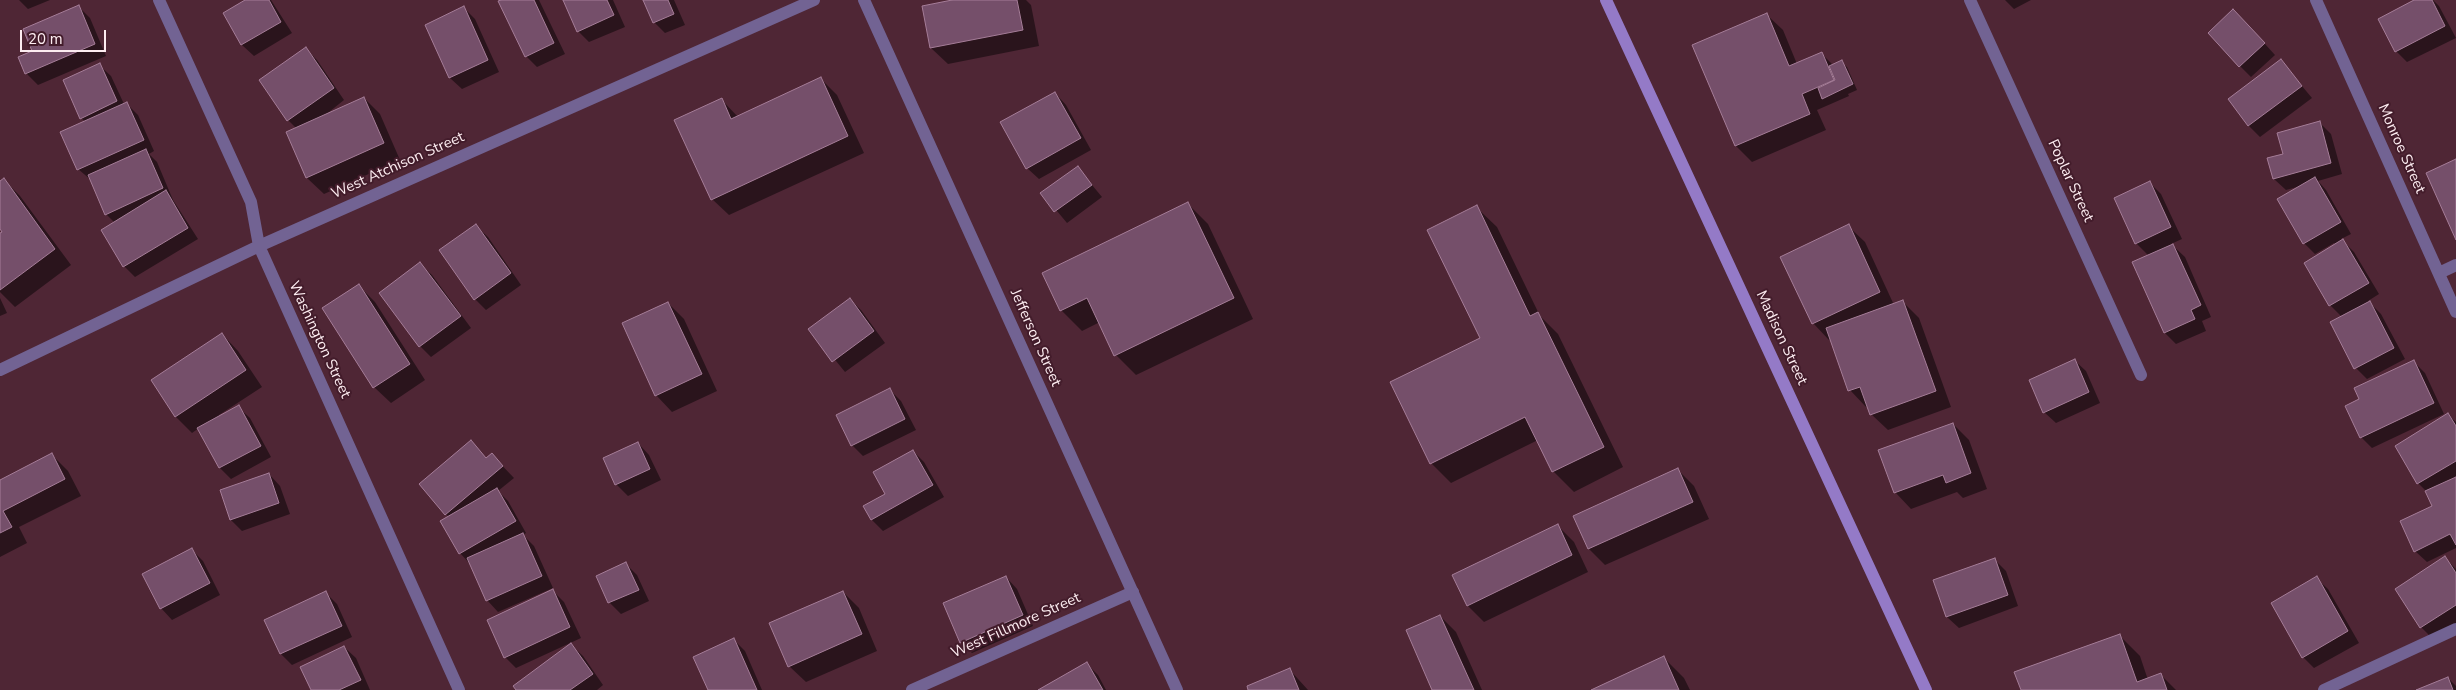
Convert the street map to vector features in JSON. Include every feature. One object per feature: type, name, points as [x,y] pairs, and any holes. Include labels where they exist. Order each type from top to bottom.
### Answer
[{"type":"main road","name":"Madison Street","points":[[1606,0],[1926,690]]},
{"type":"street","name":"Washington Street","points":[[159,0],[251,202],[259,246],[459,690]]},
{"type":"street","name":"West Atchison Street","points":[[0,370],[259,246],[814,0]]},
{"type":"street","name":"Jefferson Street","points":[[864,0],[1177,690]]},
{"type":"street","name":"Poplar Street","points":[[1970,0],[2141,375]]},
{"type":"street","name":"Monroe Street","points":[[2316,0],[2456,312]]},
{"type":"street","points":[[2439,272],[2456,264]]},
{"type":"street","name":"West Fillmore Street","points":[[912,690],[1133,592]]},
{"type":"street","points":[[2324,690],[2456,629]]},
{"type":"building","points":[[245,0],[269,0],[281,22],[241,45],[223,13]]},
{"type":"building","points":[[534,0],[554,43],[525,57],[498,1]]},
{"type":"building","points":[[563,0],[607,0],[614,15],[577,32]]},
{"type":"building","points":[[643,0],[668,0],[674,14],[653,23]]},
{"type":"building","points":[[952,0],[1017,0],[1023,30],[930,48],[922,6]]},
{"type":"building","points":[[2414,0],[2432,0],[2445,26],[2395,52],[2378,19]]},
{"type":"building","points":[[79,5],[95,44],[25,74],[18,57],[32,51],[23,29]]},
{"type":"building","points":[[464,6],[488,60],[449,78],[425,25]]},
{"type":"building","points":[[2233,9],[2265,43],[2239,67],[2208,33]]},
{"type":"building","points":[[1767,13],[1789,66],[1822,52],[1834,80],[1802,94],[1810,114],[1735,146],[1692,45]]},
{"type":"building","points":[[306,47],[334,88],[287,121],[259,80]]},
{"type":"building","points":[[2281,59],[2302,86],[2248,126],[2228,99]]},
{"type":"building","points":[[1842,60],[1853,84],[1822,99],[1818,88],[1835,80],[1829,66]]},
{"type":"building","points":[[100,63],[117,101],[80,119],[63,80]]},
{"type":"building","points":[[821,77],[848,136],[711,200],[674,120],[722,98],[731,119]]},
{"type":"building","points":[[1055,92],[1081,138],[1026,169],[1000,122]]},
{"type":"building","points":[[364,97],[384,143],[306,178],[286,132]]},
{"type":"building","points":[[127,102],[144,140],[77,170],[60,132]]},
{"type":"building","points":[[2320,121],[2331,163],[2273,179],[2267,158],[2283,154],[2277,133]]},
{"type":"building","points":[[146,149],[163,188],[105,215],[88,175]]},
{"type":"building","points":[[2456,159],[2456,240],[2426,173]]},
{"type":"building","points":[[1078,166],[1092,185],[1054,212],[1040,193]]},
{"type":"building","points":[[2315,177],[2341,222],[2303,244],[2277,199]]},
{"type":"building","points":[[4,178],[55,249],[0,290],[0,233],[2,232],[0,229],[0,181]]},
{"type":"building","points":[[2150,181],[2171,227],[2135,244],[2114,198]]},
{"type":"building","points":[[166,190],[188,228],[123,267],[101,230]]},
{"type":"building","points":[[1188,202],[1234,298],[1114,356],[1087,298],[1060,311],[1042,273]]},
{"type":"building","points":[[1477,205],[1530,316],[1538,312],[1604,447],[1552,472],[1525,417],[1430,464],[1390,382],[1480,338],[1427,230]]},
{"type":"building","points":[[476,224],[511,273],[474,300],[439,250]]},
{"type":"building","points":[[1849,224],[1880,292],[1812,324],[1780,257]]},
{"type":"building","points":[[2343,239],[2369,283],[2329,306],[2304,263]]},
{"type":"building","points":[[2173,244],[2201,305],[2191,310],[2195,319],[2164,333],[2132,262]]},
{"type":"building","points":[[420,262],[461,316],[419,347],[379,293]]},
{"type":"building","points":[[359,284],[410,364],[373,388],[322,308]]},
{"type":"building","points":[[850,298],[874,331],[832,362],[808,329]]},
{"type":"building","points":[[1903,300],[1936,391],[1870,415],[1860,387],[1848,391],[1826,328]]},
{"type":"building","points":[[2370,301],[2394,348],[2354,369],[2330,322]]},
{"type":"building","points":[[668,302],[702,374],[655,396],[622,323]]},
{"type":"building","points":[[222,333],[246,370],[175,417],[151,380]]},
{"type":"building","points":[[2075,359],[2089,392],[2043,413],[2029,380]]},
{"type":"building","points":[[2414,360],[2434,403],[2360,438],[2345,406],[2359,399],[2354,388]]},
{"type":"building","points":[[890,388],[905,419],[851,446],[836,415]]},
{"type":"building","points":[[239,405],[261,446],[219,468],[197,428]]},
{"type":"building","points":[[2448,413],[2456,426],[2456,461],[2417,484],[2395,446]]},
{"type":"building","points":[[1953,423],[1971,473],[1946,483],[1943,475],[1894,493],[1878,450]]},
{"type":"building","points":[[471,440],[486,458],[492,453],[503,466],[445,515],[419,484]]},
{"type":"building","points":[[638,442],[650,469],[615,485],[603,458]]},
{"type":"building","points":[[913,450],[933,485],[871,520],[863,506],[885,494],[873,472]]},
{"type":"building","points":[[52,453],[65,479],[3,511],[12,527],[0,533],[0,480]]},
{"type":"building","points":[[1678,468],[1693,502],[1588,549],[1573,516]]},
{"type":"building","points":[[269,473],[279,503],[230,520],[220,490]]},
{"type":"building","points":[[2456,477],[2456,545],[2450,534],[2414,552],[2400,521],[2432,506],[2425,491]]},
{"type":"building","points":[[497,488],[516,521],[459,554],[440,521]]},
{"type":"building","points":[[1558,524],[1572,555],[1467,606],[1452,575]]},
{"type":"building","points":[[523,533],[542,576],[486,601],[467,558]]},
{"type":"building","points":[[192,548],[210,583],[160,609],[142,574]]},
{"type":"building","points":[[2445,556],[2456,573],[2456,605],[2420,628],[2395,589]]},
{"type":"building","points":[[1995,558],[2008,595],[1946,617],[1933,580]]},
{"type":"building","points":[[626,562],[639,590],[608,603],[596,576]]},
{"type":"building","points":[[1006,576],[1023,615],[960,643],[943,603]]},
{"type":"building","points":[[2317,576],[2348,631],[2302,658],[2271,603]]},
{"type":"building","points":[[553,589],[570,627],[504,658],[487,620]]},
{"type":"building","points":[[326,591],[342,626],[280,654],[264,620]]},
{"type":"building","points":[[843,591],[862,634],[788,667],[769,623]]},
{"type":"building","points":[[1440,615],[1474,690],[1432,690],[1406,630]]},
{"type":"building","points":[[2120,634],[2137,682],[2161,673],[2167,690],[2021,690],[2014,672]]},
{"type":"building","points":[[734,638],[757,690],[708,690],[693,657]]},
{"type":"building","points":[[571,643],[593,674],[570,690],[516,690],[513,686]]},
{"type":"building","points":[[344,646],[361,680],[339,690],[311,690],[300,667]]},
{"type":"building","points":[[1664,656],[1679,690],[1591,690]]},
{"type":"building","points":[[1087,662],[1103,690],[1038,690]]},
{"type":"building","points":[[1290,668],[1299,690],[1248,690],[1247,686]]},
{"type":"building","points":[[2448,677],[2453,690],[2416,690]]}]
